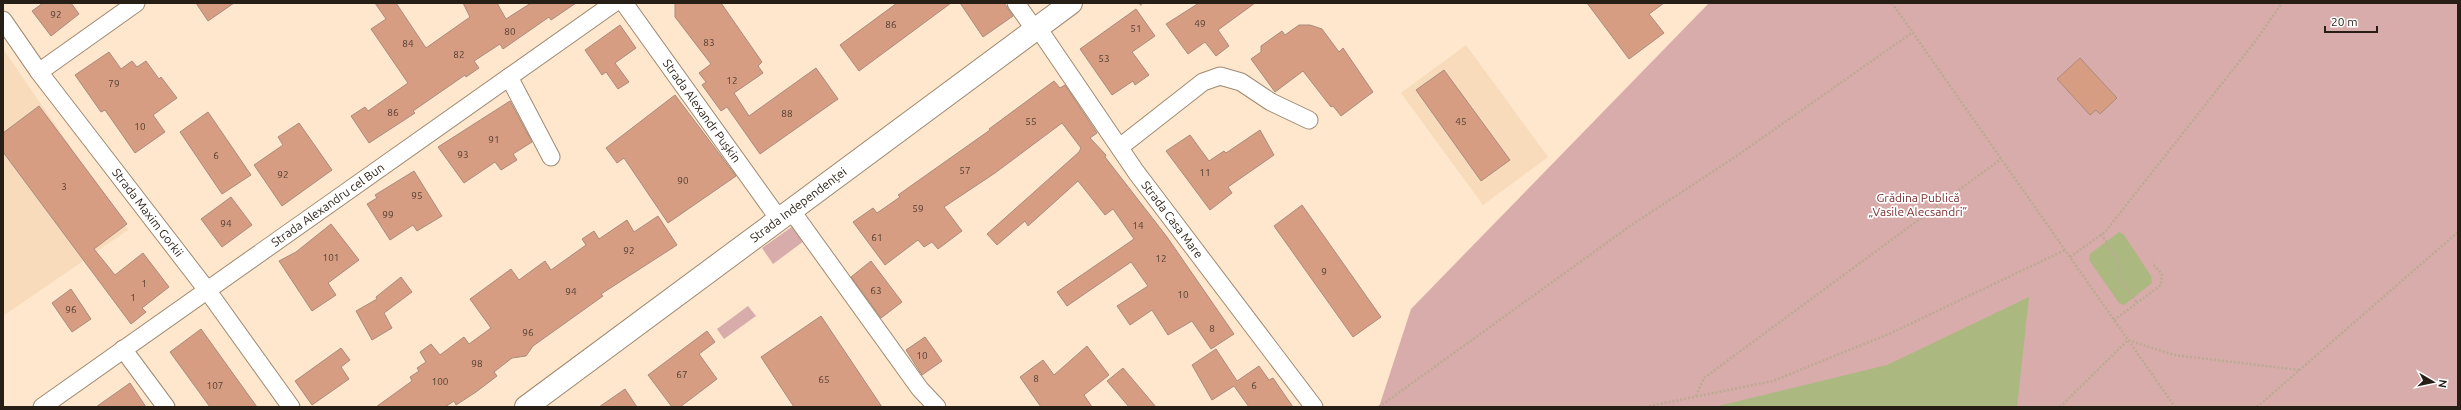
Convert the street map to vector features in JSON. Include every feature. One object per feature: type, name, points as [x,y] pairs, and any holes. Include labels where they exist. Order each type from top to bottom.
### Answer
[{"type":"main road","name":"Strada Independenței","points":[[526,407],[1072,3]]},
{"type":"street","points":[[39,72],[136,3]]},
{"type":"street","name":"Strada Alexandru cel Bun","points":[[42,407],[614,3]]},
{"type":"street","name":"Strada Alexandr Pușkin","points":[[624,3],[920,389],[937,407]]},
{"type":"street","name":"Strada Casa Mare","points":[[1016,3],[1120,147],[1314,407]]},
{"type":"street","name":"Strada Maxim Gorkii","points":[[3,20],[39,72],[207,290],[291,407]]},
{"type":"street","points":[[1120,147],[1203,82],[1220,76],[1241,82],[1271,102],[1309,120]]},
{"type":"street","points":[[509,77],[551,157]]},
{"type":"street","points":[[123,349],[166,407]]},
{"type":"path","points":[[1892,3],[2175,407]]},
{"type":"path","points":[[2070,257],[2101,234],[2254,43],[2282,3]]},
{"type":"path","points":[[1379,407],[1630,226],[1738,155],[1913,32]]},
{"type":"path","points":[[1695,397],[1704,378],[2001,159]]},
{"type":"path","points":[[2257,407],[2458,232]]},
{"type":"path","points":[[2101,234],[2117,257],[2121,281],[2137,303]]},
{"type":"path","points":[[1645,407],[1773,381],[1889,334],[2065,250]]},
{"type":"path","points":[[2114,320],[2161,285],[2162,274],[2152,263]]},
{"type":"path","points":[[2128,340],[2174,355],[2300,370]]},
{"type":"path","points":[[2060,407],[2128,340]]},
{"type":"shaded area","points":[[1466,45],[1548,157],[1483,205],[1401,93]]},
{"type":"shaded area","points":[[3,49],[128,230],[3,316]]},
{"type":"shaded area","points":[[2119,232],[2124,235],[2151,276],[2152,283],[2124,305],[2119,303],[2089,260],[2090,254]]},
{"type":"shaded area","points":[[2029,297],[2017,407],[1714,407],[1887,365]]},
{"type":"green space","name":"Grădina Publică „Vasile Alecsandri”","points":[[1709,3],[2458,3],[2458,407],[1379,407],[1411,309]]},
{"type":"green space","points":[[793,226],[804,241],[773,264],[762,248]]},
{"type":"green space","points":[[748,306],[756,316],[724,339],[717,329]]},
{"type":"building","points":[[43,3],[71,3],[79,14],[51,36],[32,11]]},
{"type":"building","points":[[196,3],[234,3],[208,21]]},
{"type":"building","points":[[375,3],[396,3],[426,48],[470,17],[463,3],[497,3],[506,19],[531,3],[576,3],[551,20],[549,17],[503,49],[500,44],[474,61],[479,68],[466,77],[465,75],[413,111],[415,113],[369,143],[351,116],[365,107],[368,111],[408,83],[371,29],[386,19]]},
{"type":"building","points":[[675,3],[721,3],[762,62],[758,66],[763,73],[734,93],[749,116],[816,68],[838,99],[760,154],[727,107],[721,111],[702,85],[706,82],[699,73],[711,64],[675,17]]},
{"type":"building","points":[[897,3],[951,3],[859,71],[840,45]]},
{"type":"building","points":[[960,3],[1004,3],[1013,16],[983,37]]},
{"type":"building","points":[[1199,3],[1255,3],[1218,30],[1229,46],[1216,56],[1205,42],[1188,54],[1166,24]]},
{"type":"building","points":[[1587,3],[1664,3],[1649,14],[1664,33],[1629,59]]},
{"type":"building","points":[[1136,9],[1155,36],[1132,52],[1149,75],[1135,85],[1133,81],[1112,95],[1080,49]]},
{"type":"building","points":[[620,25],[636,48],[615,63],[629,82],[618,89],[606,72],[602,75],[585,50]]},
{"type":"building","points":[[1299,25],[1310,25],[1322,29],[1339,52],[1343,48],[1373,92],[1341,116],[1333,106],[1331,107],[1303,71],[1275,92],[1251,59],[1261,52],[1261,46],[1282,31],[1285,35]]},
{"type":"building","points":[[109,52],[121,69],[132,61],[137,67],[146,61],[159,79],[161,77],[177,98],[153,115],[165,132],[135,153],[105,110],[101,112],[75,75]]},
{"type":"building","points":[[2080,58],[2117,98],[2100,114],[2096,110],[2090,115],[2057,79]]},
{"type":"building","points":[[1444,70],[1510,160],[1481,181],[1416,90]]},
{"type":"building","points":[[1054,81],[1060,88],[1065,85],[1097,133],[1090,138],[1106,155],[1105,157],[1167,237],[1234,334],[1211,349],[1192,321],[1168,335],[1152,310],[1130,325],[1117,306],[1148,286],[1131,262],[1067,306],[1057,292],[1134,239],[1113,209],[1105,215],[1078,181],[1028,226],[1025,221],[997,245],[987,234],[1079,152],[1081,148],[1062,123],[995,173],[944,207],[962,231],[938,249],[932,242],[924,247],[918,240],[885,265],[853,222],[873,208],[877,213],[900,197],[898,195],[990,130],[989,129]]},
{"type":"building","points":[[675,95],[736,176],[668,223],[624,158],[617,163],[606,148]]},
{"type":"building","points":[[510,101],[532,142],[513,154],[517,160],[501,170],[495,162],[464,183],[438,147]]},
{"type":"building","points":[[39,106],[127,224],[94,249],[115,275],[143,253],[169,287],[142,308],[146,312],[131,324],[3,152],[3,133]]},
{"type":"building","points":[[208,112],[251,175],[222,194],[180,132]]},
{"type":"building","points":[[299,123],[332,170],[282,206],[254,165],[283,145],[278,137]]},
{"type":"building","points":[[1260,130],[1274,155],[1228,187],[1232,193],[1210,210],[1166,151],[1190,135],[1209,161],[1224,151],[1226,153]]},
{"type":"building","points":[[414,171],[442,216],[417,231],[413,225],[390,240],[367,204],[377,198],[375,195]]},
{"type":"building","points":[[231,197],[252,225],[222,247],[201,219]]},
{"type":"building","points":[[1302,205],[1381,317],[1353,337],[1274,226]]},
{"type":"building","points":[[658,216],[677,245],[601,294],[603,296],[533,346],[526,356],[512,358],[494,372],[497,376],[476,392],[456,405],[454,401],[445,407],[376,407],[412,381],[410,377],[419,371],[417,368],[426,362],[420,352],[431,344],[440,355],[464,337],[469,344],[491,328],[470,299],[511,269],[519,280],[545,261],[551,270],[586,245],[582,239],[594,231],[599,239],[627,220],[634,232]]},
{"type":"building","points":[[331,224],[359,260],[328,283],[336,295],[312,311],[279,261],[296,252]]},
{"type":"building","points":[[871,261],[902,302],[881,318],[851,277]]},
{"type":"building","points":[[401,277],[412,292],[384,313],[392,328],[372,340],[356,311],[377,299],[376,297]]},
{"type":"building","points":[[71,289],[91,319],[72,332],[52,303]]},
{"type":"building","points":[[821,316],[882,407],[794,407],[761,357]]},
{"type":"building","points":[[201,329],[257,407],[210,407],[170,352]]},
{"type":"building","points":[[707,331],[715,342],[699,354],[717,379],[680,407],[672,407],[648,375]]},
{"type":"building","points":[[925,337],[942,361],[922,375],[906,350]]},
{"type":"building","points":[[1087,346],[1109,375],[1084,395],[1092,407],[1041,407],[1020,377],[1043,360],[1054,375]]},
{"type":"building","points":[[341,348],[350,360],[341,367],[349,379],[312,405],[295,381]]},
{"type":"building","points":[[1216,349],[1237,381],[1259,366],[1269,380],[1273,378],[1293,407],[1249,407],[1234,386],[1212,400],[1192,365]]},
{"type":"building","points":[[1123,368],[1156,407],[1129,407],[1107,381]]},
{"type":"building","points":[[130,383],[146,407],[96,407]]},
{"type":"building","points":[[625,389],[637,407],[599,407]]}]
